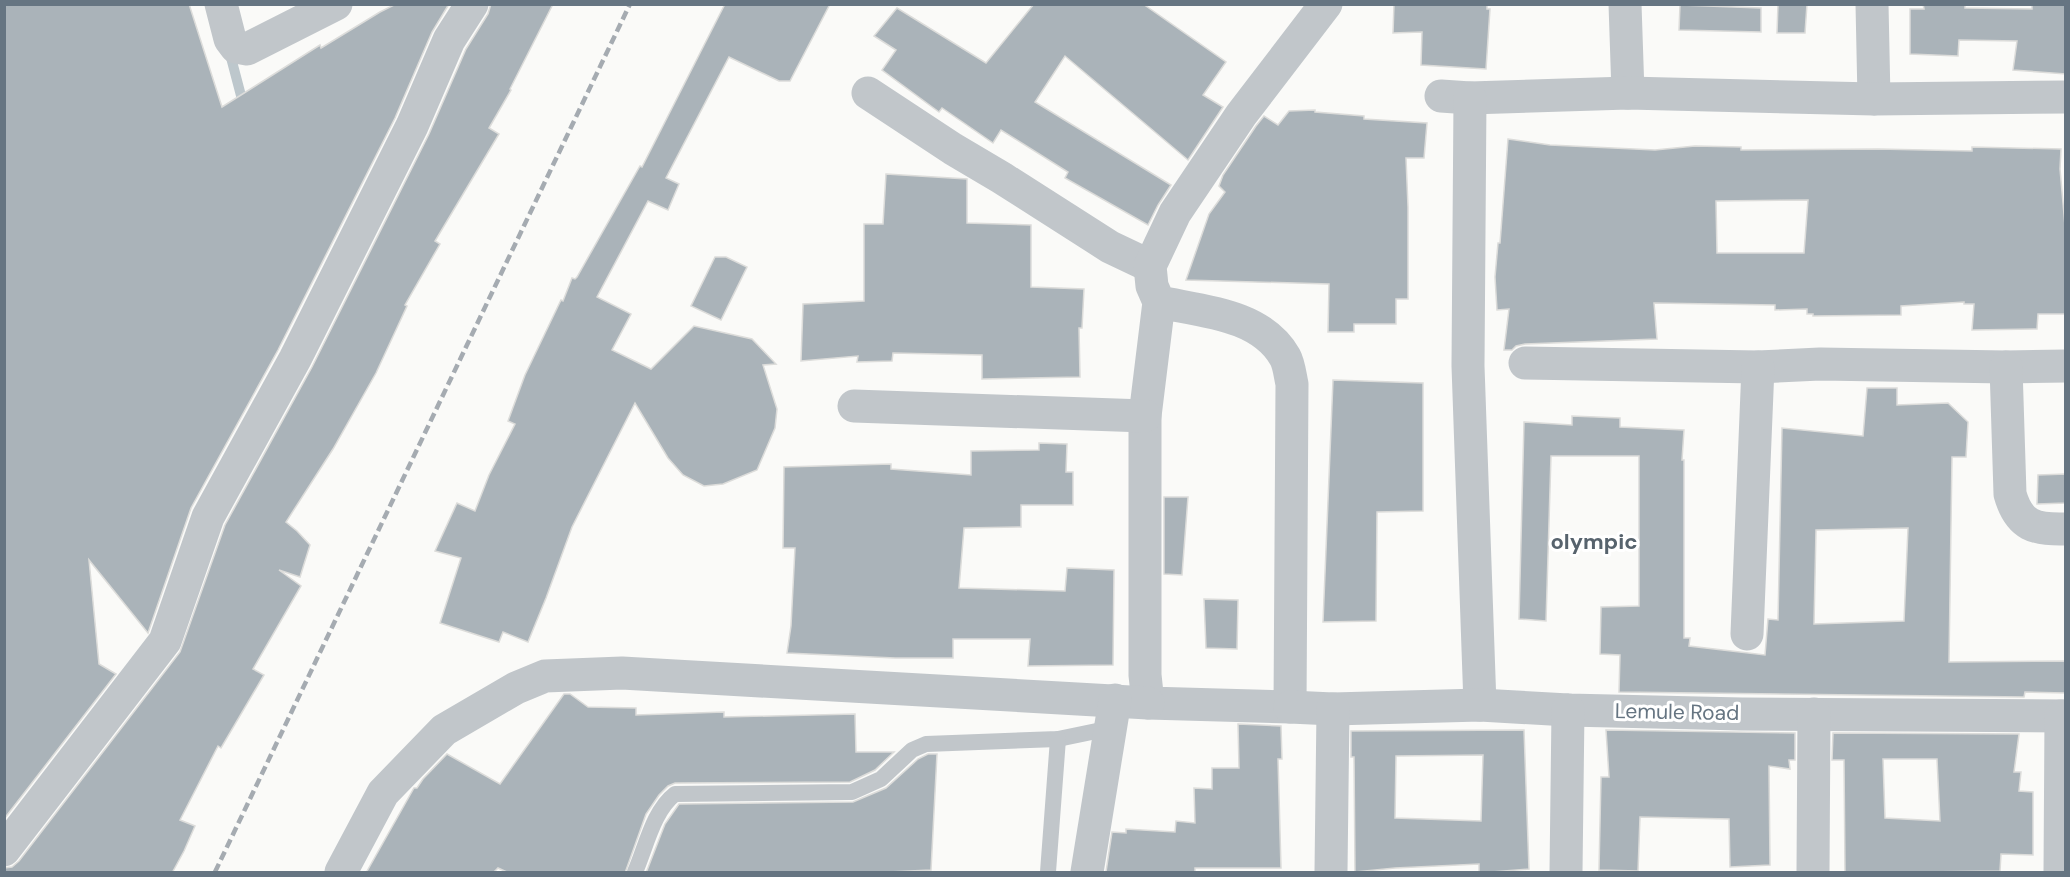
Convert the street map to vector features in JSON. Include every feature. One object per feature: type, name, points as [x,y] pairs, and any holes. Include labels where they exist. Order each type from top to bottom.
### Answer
[{"type":"street","points":[[221,4],[230,39],[236,47],[247,49],[336,4]]},
{"type":"street","points":[[4,850],[165,641],[208,517],[295,359],[412,126],[449,40],[472,4]]},
{"type":"street","points":[[1148,703],[1145,664],[1145,416],[1159,302],[1152,286],[1150,266],[1175,213],[1241,116],[1326,4]]},
{"type":"street","points":[[1625,4],[1628,93]]},
{"type":"street","points":[[1872,4],[1874,99]]},
{"type":"street","points":[[868,93],[1110,247],[1150,266]]},
{"type":"street","points":[[1480,705],[1468,366],[1455,97],[1628,93],[1874,99],[2066,97]]},
{"type":"street","points":[[1159,302],[1220,315],[1260,329],[1286,358],[1292,384],[1290,708]]},
{"type":"street","points":[[1525,363],[1758,367],[1888,364],[2066,366]]},
{"type":"street","points":[[1747,634],[1758,367]]},
{"type":"street","points":[[2006,367],[2010,494],[2014,507],[2022,520],[2033,527],[2066,530]]},
{"type":"street","points":[[854,406],[1145,416]]},
{"type":"street","name":"Lemule Road","points":[[341,873],[383,793],[444,730],[516,688],[545,676],[622,673],[1113,714],[1148,703],[1333,710],[1480,705],[1568,710],[2063,716]]},
{"type":"street","points":[[1331,873],[1333,710]]},
{"type":"street","points":[[1566,873],[1568,710]]},
{"type":"street","points":[[1087,873],[1113,714]]},
{"type":"street","points":[[1813,873],[1814,714]]},
{"type":"street","points":[[2060,873],[2063,716]]},
{"type":"lane","points":[[635,873],[659,813],[666,801],[675,794],[852,792],[881,779],[912,750],[926,744],[1058,739],[1113,714]]},
{"type":"lane","points":[[1048,873],[1058,739]]},
{"type":"building","points":[[4,4],[189,4],[222,107],[320,45],[321,48],[396,4],[449,4],[432,32],[395,118],[278,350],[191,508],[148,633],[89,560],[99,664],[116,674],[4,819]]},
{"type":"building","points":[[491,4],[553,4],[511,90],[489,128],[499,134],[435,241],[440,244],[405,305],[407,306],[376,373],[333,449],[286,522],[310,545],[300,577],[279,570],[301,586],[253,669],[264,675],[221,748],[218,746],[180,820],[195,826],[172,873],[4,873],[4,868],[12,867],[19,861],[180,652],[225,525],[312,367],[429,134],[466,49],[488,14]]},
{"type":"building","points":[[725,4],[830,4],[790,81],[779,81],[729,57],[666,178],[679,184],[668,210],[648,201],[597,297],[631,314],[612,350],[651,369],[694,326],[752,339],[776,364],[763,365],[777,409],[775,428],[757,470],[723,484],[704,486],[683,475],[668,458],[635,403],[572,527],[528,642],[503,632],[499,642],[440,623],[461,558],[435,551],[457,503],[475,511],[489,475],[515,424],[508,421],[525,375],[561,300],[563,301],[572,278],[577,277],[640,166],[642,167]]},
{"type":"building","points":[[1034,4],[1143,4],[1226,62],[1203,95],[1223,107],[1188,160],[1065,56],[1035,102],[1171,185],[1148,225],[1065,178],[1068,172],[1001,130],[993,143],[942,108],[939,112],[882,70],[896,50],[874,36],[897,8],[986,63]]},
{"type":"building","points":[[1394,4],[1487,4],[1487,9],[1490,9],[1486,69],[1421,65],[1422,32],[1393,33]]},
{"type":"building","points":[[1778,4],[1807,4],[1805,33],[1777,33]]},
{"type":"building","points":[[1923,4],[1965,4],[1965,8],[2032,9],[2032,4],[2066,4],[2066,74],[2013,70],[2017,41],[1959,40],[1958,56],[1910,54],[1910,9],[1924,9]]},
{"type":"building","points":[[1680,5],[1761,8],[1761,32],[1679,30]]},
{"type":"building","points":[[1315,110],[1315,112],[1364,116],[1364,119],[1427,123],[1424,158],[1406,158],[1408,299],[1396,299],[1396,324],[1354,324],[1354,332],[1328,332],[1329,284],[1186,280],[1209,214],[1225,192],[1219,186],[1223,175],[1256,126],[1264,116],[1278,125],[1289,111]]},
{"type":"building","points":[[1508,139],[1550,145],[1655,150],[1695,146],[1741,147],[1741,150],[1972,151],[1972,147],[2061,149],[2060,169],[2066,237],[2066,314],[2038,314],[2037,329],[1972,330],[1974,304],[1964,304],[1964,302],[1901,306],[1901,315],[1813,316],[1813,314],[1807,314],[1807,309],[1775,310],[1775,305],[1654,303],[1657,339],[1525,344],[1516,346],[1512,350],[1504,350],[1509,309],[1497,310],[1495,277],[1498,243],[1500,243]],"holes":[[[1808,200],[1804,253],[1717,253],[1716,201]]]},
{"type":"building","points":[[886,174],[967,179],[967,223],[1031,225],[1031,287],[1084,289],[1082,328],[1079,328],[1080,377],[982,379],[982,355],[893,353],[892,361],[857,362],[858,356],[801,361],[803,304],[864,301],[864,224],[883,224]]},
{"type":"building","points":[[715,257],[726,257],[747,267],[721,320],[691,306]]},
{"type":"building","points":[[1333,380],[1423,383],[1423,511],[1377,512],[1376,621],[1323,622]]},
{"type":"building","points":[[1867,388],[1897,388],[1897,405],[1948,403],[1968,422],[1966,457],[1952,457],[1949,662],[2066,661],[2066,693],[2025,692],[2024,697],[1619,692],[1620,655],[1600,654],[1601,607],[1639,606],[1639,456],[1551,456],[1546,621],[1519,619],[1524,422],[1572,425],[1572,416],[1620,418],[1620,427],[1684,430],[1682,460],[1684,460],[1684,638],[1690,638],[1689,646],[1765,655],[1768,619],[1778,620],[1782,428],[1863,436]],"holes":[[[1908,528],[1904,621],[1814,624],[1816,530]]]},
{"type":"building","points":[[1039,443],[1067,444],[1066,472],[1073,472],[1073,505],[1021,505],[1021,527],[964,528],[959,588],[1065,591],[1067,568],[1114,570],[1113,665],[1028,666],[1030,639],[953,639],[953,658],[787,653],[791,626],[795,548],[783,548],[784,467],[891,464],[891,469],[971,475],[971,451],[1039,450]]},
{"type":"building","points":[[2066,474],[2066,503],[2037,504],[2038,475]]},
{"type":"building","points":[[1164,497],[1188,497],[1182,575],[1164,574]]},
{"type":"building","points":[[1204,599],[1238,600],[1237,649],[1206,648]]},
{"type":"building","points":[[564,694],[570,694],[588,707],[636,708],[636,715],[724,712],[724,717],[855,714],[856,752],[894,752],[875,770],[850,782],[675,783],[668,786],[646,814],[625,873],[509,873],[498,868],[493,873],[366,873],[414,788],[417,788],[447,754],[500,784]]},
{"type":"building","points":[[1238,724],[1281,726],[1282,759],[1278,759],[1281,868],[1195,868],[1195,873],[1106,872],[1112,832],[1126,833],[1126,829],[1175,832],[1176,821],[1195,823],[1194,788],[1212,789],[1212,768],[1239,768]]},
{"type":"building","points":[[1524,730],[1529,869],[1479,873],[1479,864],[1355,872],[1354,757],[1351,757],[1351,731]],"holes":[[[1483,755],[1481,821],[1395,818],[1396,756]]]},
{"type":"building","points":[[1606,730],[1795,733],[1795,760],[1789,760],[1790,769],[1769,766],[1770,865],[1730,867],[1729,819],[1640,817],[1638,871],[1599,870],[1601,777],[1609,777]]},
{"type":"building","points":[[1833,733],[2019,734],[2014,772],[2021,772],[2019,791],[2033,792],[2033,855],[2001,854],[2000,871],[1845,873],[1844,760],[1832,760]],"holes":[[[1883,759],[1937,759],[1940,821],[1885,818]]]},
{"type":"building","points":[[928,754],[937,754],[931,870],[867,873],[646,873],[665,824],[679,804],[853,802],[886,788],[918,759]]},
{"type":"waterway","points":[[229,50],[244,107]]},
{"type":"railway","points":[[215,872],[630,4]]},
{"type":"district","name":"olympic","points":[[1594,541]]}]
